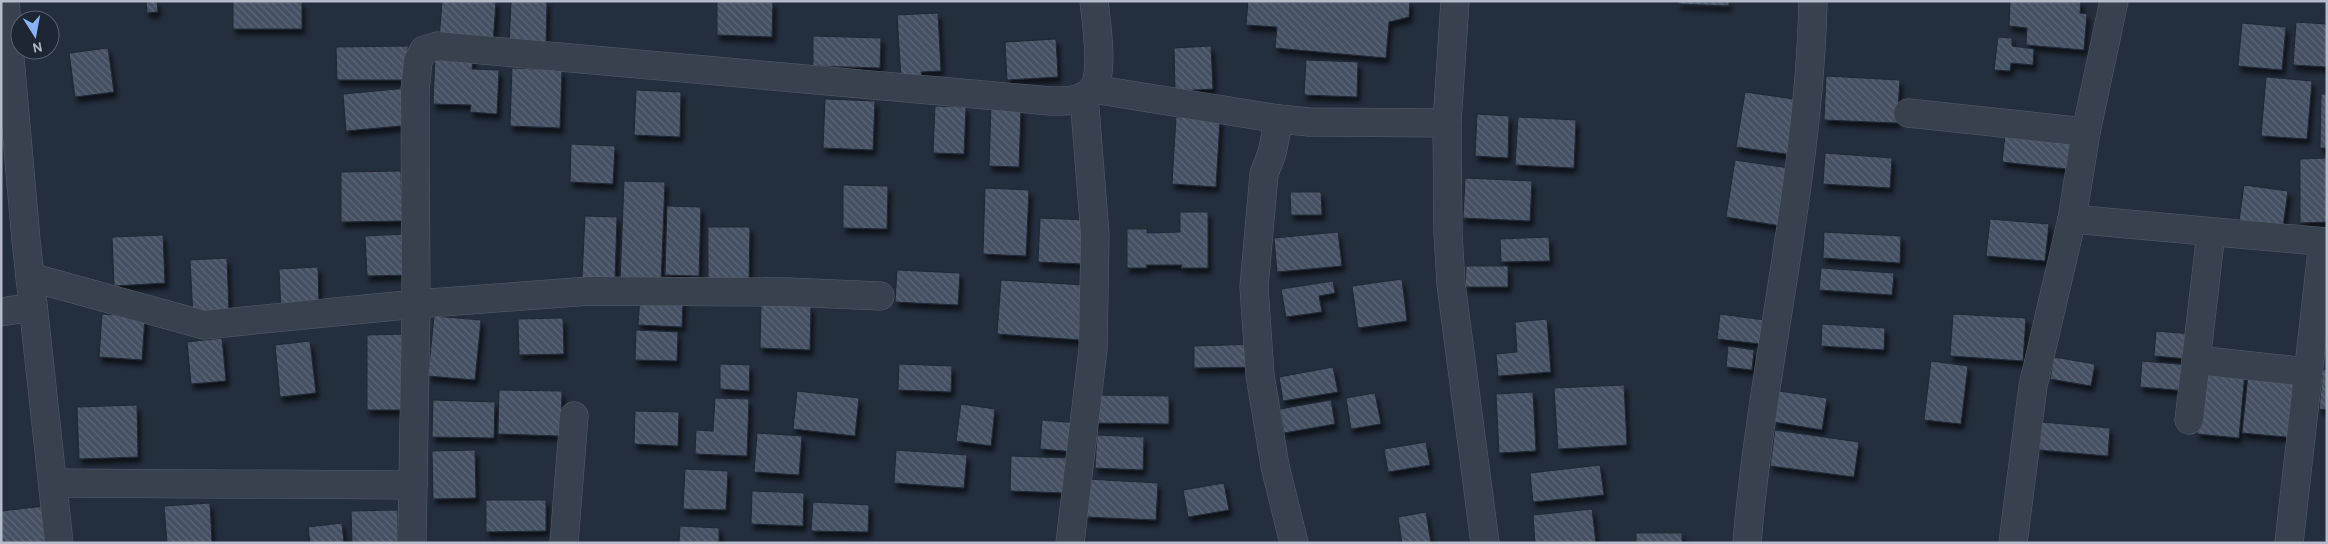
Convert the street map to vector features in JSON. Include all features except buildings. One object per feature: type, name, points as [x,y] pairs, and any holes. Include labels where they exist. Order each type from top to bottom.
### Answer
[{"type":"street","points":[[4,1],[33,308],[59,543]]},
{"type":"street","points":[[1070,543],[1093,349],[1095,236],[1088,93],[1098,71],[1099,47],[1094,1]]},
{"type":"street","points":[[1455,1],[1448,123],[1448,233],[1451,284],[1485,543]]},
{"type":"street","points":[[1747,543],[1752,478],[1807,112],[1813,1]]},
{"type":"street","points":[[2013,543],[2033,386],[2072,219],[2086,132],[2114,1]]},
{"type":"street","points":[[412,543],[416,304],[415,90],[418,60],[424,50],[437,46],[1051,101],[1073,100],[1088,93],[1309,122],[1448,123]]},
{"type":"street","points":[[1908,113],[2086,132]]},
{"type":"street","points":[[1279,119],[1272,153],[1264,174],[1254,287],[1260,376],[1276,466],[1294,543]]},
{"type":"street","points":[[2072,219],[2325,242],[2289,543]]},
{"type":"street","points":[[2190,420],[2211,233]]},
{"type":"street","points":[[30,277],[204,325],[416,304],[590,291],[788,292],[880,296]]},
{"type":"street","points":[[1,312],[33,308]]},
{"type":"street","points":[[2196,360],[2308,372]]},
{"type":"street","points":[[564,543],[574,416]]},
{"type":"street","points":[[53,483],[413,486]]}]
